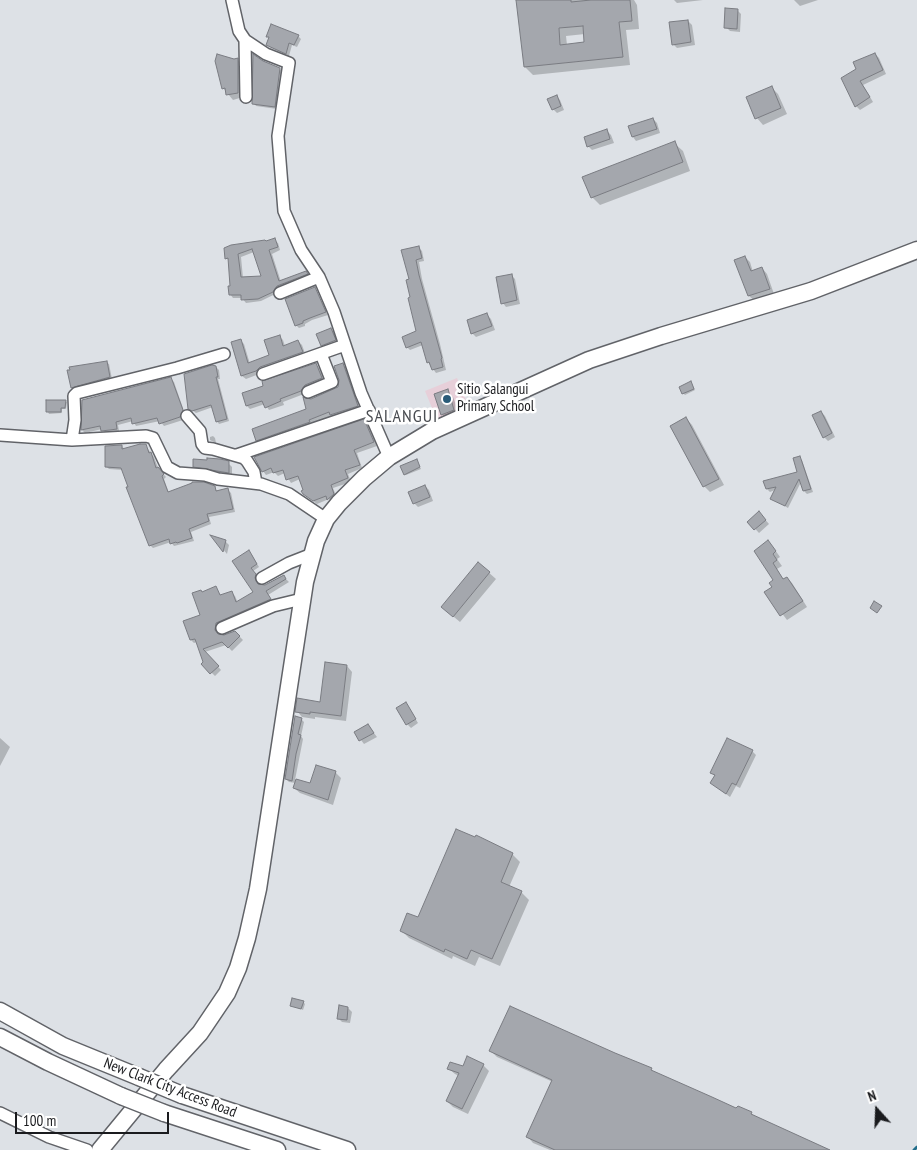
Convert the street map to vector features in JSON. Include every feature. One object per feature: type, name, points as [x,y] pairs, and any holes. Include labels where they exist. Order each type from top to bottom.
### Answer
[{"type":"street","points":[[232,0],[239,31],[245,40],[266,54],[289,63],[278,136],[284,212],[302,250],[319,278],[334,312],[369,410],[389,457]]},
{"type":"street","points":[[245,40],[246,97]]},
{"type":"street","points":[[100,1150],[200,1033],[228,993],[238,968],[248,938],[263,862],[302,599],[312,554],[326,519],[353,488],[389,457],[432,431],[589,360],[660,336],[811,291],[917,250]]},
{"type":"street","points":[[280,293],[319,278]]},
{"type":"street","points":[[263,374],[345,345]]},
{"type":"street","points":[[72,440],[75,420],[74,396],[77,393],[224,354]]},
{"type":"street","points":[[308,392],[332,382],[321,354]]},
{"type":"street","points":[[237,455],[369,410]]},
{"type":"street","points":[[187,416],[200,431],[202,444],[205,448],[213,448],[237,455],[247,461],[254,472],[256,483]]},
{"type":"street","points":[[0,436],[107,440],[146,436],[153,438],[167,467],[178,473],[256,483],[289,494],[326,519]]},
{"type":"street","points":[[262,578],[312,554]]},
{"type":"street","points":[[222,628],[274,606],[302,599]]},
{"type":"street","name":"New Clark City Access Road","points":[[0,1011],[63,1046],[139,1077],[182,1094],[347,1150]]},
{"type":"street","name":"New Clark City Access Road","points":[[0,1037],[121,1096],[164,1113],[277,1150]]},
{"type":"street","points":[[0,1113],[48,1137],[87,1150]]},
{"type":"shaded area","name":"Sitio Salangui Primary School","points":[[457,378],[469,408],[437,420],[425,391]]},
{"type":"building","points":[[516,0],[571,0],[571,2],[630,0],[632,21],[619,22],[623,57],[524,67]],"holes":[[[583,26],[584,42],[560,45],[559,28]]]},
{"type":"building","points":[[725,8],[738,9],[737,29],[724,28]]},
{"type":"building","points":[[688,20],[691,42],[672,45],[669,22]]},
{"type":"building","points":[[271,24],[299,35],[294,45],[289,43],[286,54],[266,45],[269,37],[266,37]]},
{"type":"building","points":[[875,53],[883,70],[860,81],[870,97],[855,107],[841,78],[856,69],[853,62]]},
{"type":"building","points":[[217,54],[234,59],[238,58],[238,93],[226,95],[225,88],[222,89],[215,61]]},
{"type":"building","points":[[253,54],[263,61],[280,68],[275,107],[252,104]]},
{"type":"building","points":[[772,86],[781,108],[755,119],[746,97]]},
{"type":"building","points":[[557,95],[561,106],[552,110],[547,99]]},
{"type":"building","points":[[653,118],[657,129],[632,137],[628,126]]},
{"type":"building","points":[[607,129],[610,139],[587,147],[584,137]]},
{"type":"building","points":[[675,141],[683,162],[591,198],[582,177]]},
{"type":"building","points":[[275,238],[278,247],[269,250],[279,281],[306,271],[308,274],[277,286],[273,292],[258,299],[241,300],[241,295],[229,295],[228,258],[225,259],[224,248],[231,245],[266,241]],"holes":[[[252,249],[261,276],[241,277],[238,254]]]},
{"type":"building","points":[[419,246],[422,258],[416,260],[443,367],[432,370],[429,362],[427,363],[421,342],[406,348],[402,337],[416,331],[408,298],[410,297],[406,280],[409,279],[401,250]]},
{"type":"building","points":[[745,256],[751,271],[762,267],[770,289],[748,296],[734,260]]},
{"type":"building","points":[[512,274],[517,300],[501,304],[496,277]]},
{"type":"building","points":[[315,287],[326,312],[295,326],[285,299]]},
{"type":"building","points":[[487,313],[492,326],[471,334],[467,320]]},
{"type":"building","points":[[331,328],[336,340],[321,346],[316,334]]},
{"type":"building","points":[[280,335],[283,346],[298,340],[303,352],[260,367],[256,371],[241,376],[231,342],[241,339],[248,363],[269,355],[264,340]]},
{"type":"building","points":[[107,361],[110,377],[71,388],[67,370],[70,370],[69,367]]},
{"type":"building","points":[[316,363],[322,378],[305,385],[301,391],[280,399],[281,401],[265,408],[262,401],[246,406],[242,393],[263,386],[262,381]]},
{"type":"building","points":[[343,363],[358,406],[330,415],[329,412],[309,420],[310,422],[256,441],[252,429],[306,409],[303,397],[311,399],[338,387],[339,380],[334,366]]},
{"type":"building","points":[[212,365],[216,366],[218,377],[216,377],[227,419],[216,422],[211,405],[192,411],[188,409],[184,374]]},
{"type":"building","points":[[171,377],[183,410],[180,417],[159,424],[157,418],[132,424],[131,418],[116,422],[117,429],[101,431],[100,426],[81,430],[82,400]]},
{"type":"building","points":[[691,381],[694,389],[682,394],[679,387]]},
{"type":"building","points":[[448,389],[454,410],[441,415],[434,394]]},
{"type":"building","points":[[46,400],[66,400],[65,408],[61,408],[61,412],[46,412]]},
{"type":"building","points":[[821,411],[832,433],[823,438],[812,415]]},
{"type":"building","points":[[686,417],[719,479],[703,487],[670,426]]},
{"type":"building","points":[[364,419],[374,442],[354,450],[360,465],[345,470],[348,478],[331,485],[334,494],[327,500],[326,496],[313,501],[303,494],[298,476],[286,480],[283,470],[273,473],[271,468],[262,472],[254,457]]},
{"type":"building","points":[[146,444],[149,453],[151,452],[156,468],[158,467],[164,474],[162,476],[168,492],[192,482],[204,482],[215,486],[216,491],[228,488],[233,509],[207,514],[209,521],[189,529],[192,538],[170,544],[169,539],[149,546],[126,487],[128,487],[121,468],[105,467],[105,446],[122,445],[122,449]]},
{"type":"building","points":[[800,456],[811,489],[803,491],[799,479],[785,506],[770,499],[776,487],[766,489],[763,481],[797,472],[793,458]]},
{"type":"building","points":[[207,458],[229,461],[229,473],[193,467],[193,459],[207,460]]},
{"type":"building","points":[[417,459],[420,467],[404,475],[400,466]]},
{"type":"building","points":[[425,485],[430,497],[413,504],[408,492]]},
{"type":"building","points":[[759,511],[766,520],[754,530],[747,522]]},
{"type":"building","points":[[210,535],[226,540],[223,552]]},
{"type":"building","points":[[768,540],[776,551],[773,554],[777,560],[773,563],[783,579],[787,577],[803,601],[780,616],[764,592],[772,587],[769,583],[773,580],[754,551]]},
{"type":"building","points":[[249,550],[257,564],[251,568],[256,574],[255,578],[258,584],[265,585],[284,575],[286,579],[266,591],[271,599],[216,623],[215,630],[218,634],[224,635],[235,631],[240,636],[228,648],[222,642],[203,649],[219,666],[210,674],[201,664],[203,662],[195,639],[190,640],[183,621],[200,615],[192,593],[201,590],[202,592],[216,586],[220,595],[232,591],[236,602],[253,592],[232,561]]},
{"type":"building","points":[[478,562],[490,572],[453,617],[441,607]]},
{"type":"building","points":[[874,601],[882,606],[877,613],[870,608]]},
{"type":"building","points":[[325,662],[347,665],[341,716],[295,712],[297,698],[320,702]]},
{"type":"building","points":[[406,702],[416,719],[406,725],[396,708]]},
{"type":"building","points":[[295,716],[302,718],[298,734],[301,735],[292,781],[285,779]]},
{"type":"building","points":[[368,724],[374,733],[359,741],[354,732]]},
{"type":"building","points":[[727,738],[753,750],[736,785],[732,783],[726,794],[710,783],[715,775],[710,773]]},
{"type":"building","points":[[316,765],[336,771],[328,800],[293,788],[296,779],[310,783]]},
{"type":"building","points":[[456,829],[475,837],[476,835],[513,853],[501,882],[522,891],[492,959],[471,950],[467,959],[445,949],[444,952],[400,931],[407,913],[418,917]]},
{"type":"building","points":[[292,998],[304,1001],[301,1009],[290,1006]]},
{"type":"building","points":[[339,1005],[348,1007],[347,1020],[337,1019]]},
{"type":"building","points":[[510,1006],[652,1068],[651,1070],[736,1108],[738,1106],[752,1112],[751,1114],[830,1150],[555,1150],[526,1137],[552,1080],[489,1051]]},
{"type":"building","points":[[467,1056],[484,1064],[462,1109],[446,1101],[459,1073],[447,1069],[450,1062],[463,1066]]},
{"type":"waterway","points":[[914,1150],[917,1147]]},
{"type":"place","name":"Sitio Salangui Primary School","points":[[447,399]]},
{"type":"district","name":"SALANGUI","points":[[402,417]]}]
